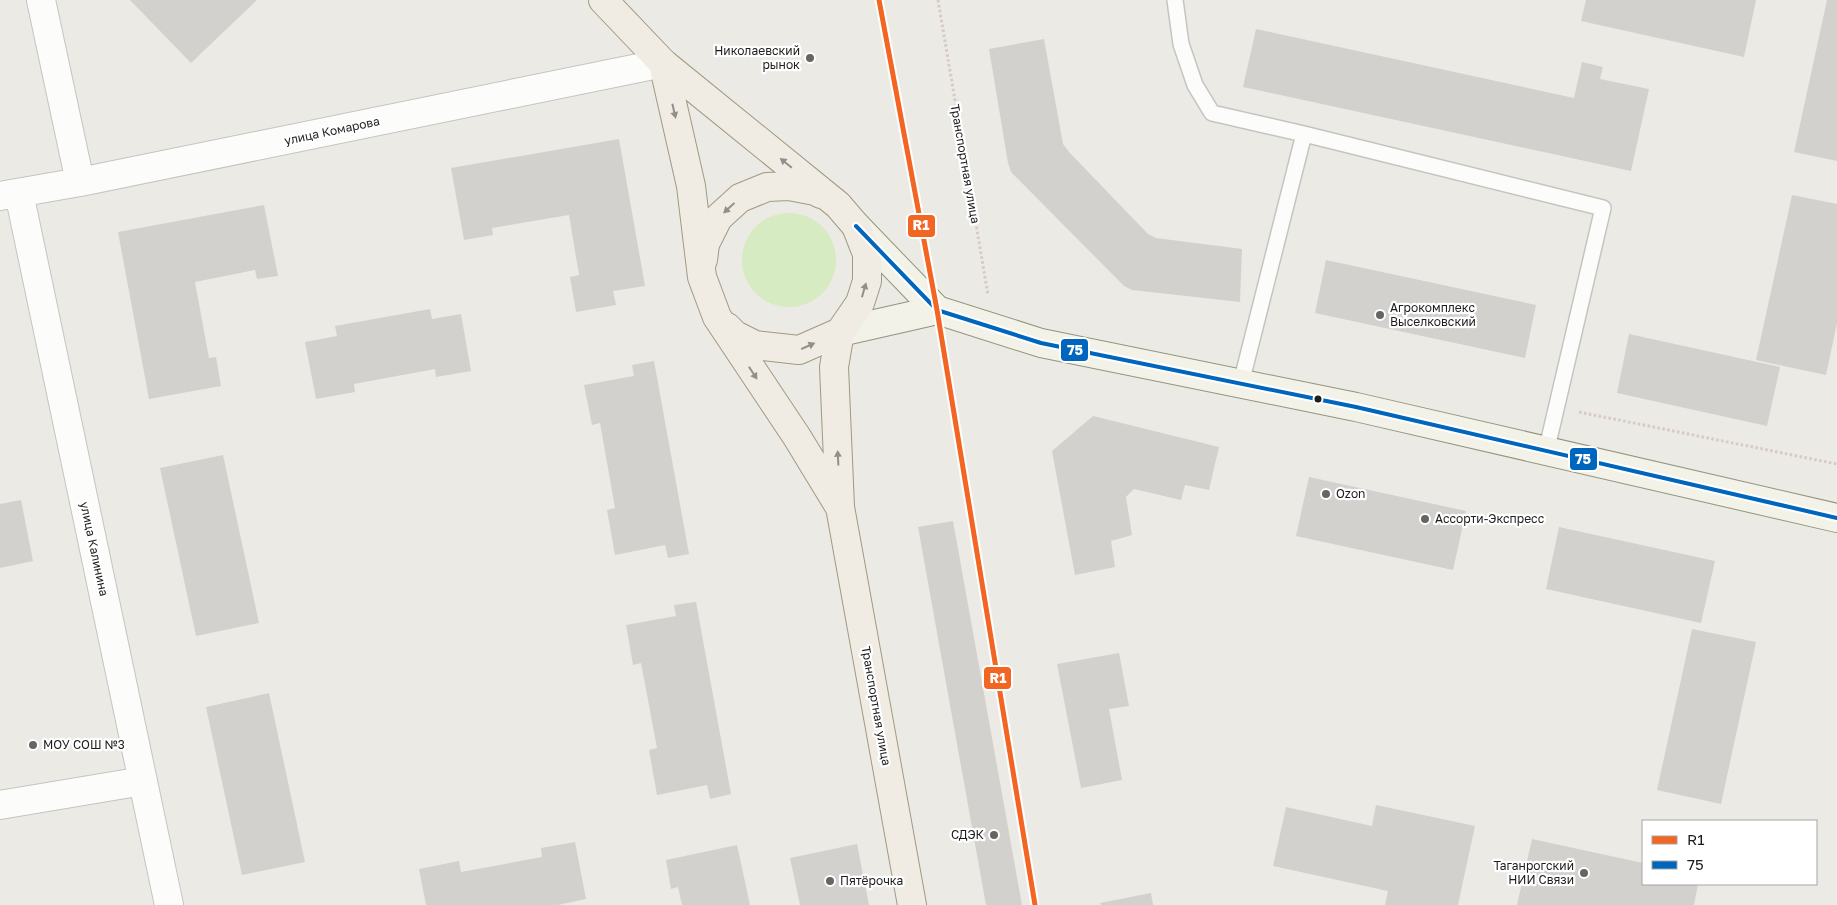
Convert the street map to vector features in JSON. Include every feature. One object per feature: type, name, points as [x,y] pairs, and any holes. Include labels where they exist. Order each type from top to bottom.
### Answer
[{"type":"main road","points":[[603,0],[663,63],[838,204],[856,226],[937,310],[1041,343],[1356,407],[1837,518]]},
{"type":"main road","points":[[663,63],[691,186],[702,277],[717,317],[797,437],[840,507]]},
{"type":"main road","points":[[702,277],[705,244],[718,218],[740,198],[767,187],[789,186],[816,191],[838,204]]},
{"type":"main road","points":[[840,507],[834,367],[840,332],[860,303],[866,281],[867,254],[856,226]]},
{"type":"main road","points":[[717,317],[735,335],[755,345],[799,350],[840,332],[937,310]]},
{"type":"main road","name":"Транспортная улица","points":[[840,507],[912,905]]},
{"type":"street","points":[[41,0],[80,182]]},
{"type":"street","name":"улица Комарова","points":[[10,195],[663,63]]},
{"type":"street","name":"улица Калинина","points":[[10,195],[143,781],[169,905]]},
{"type":"street","points":[[0,805],[143,781]]},
{"type":"lane","points":[[1175,0],[1181,44],[1194,85],[1212,113],[1603,208],[1546,452]]},
{"type":"lane","points":[[1241,383],[1304,134]]},
{"type":"path","name":"Транспортная улица","points":[[938,0],[993,327]]},
{"type":"path","points":[[1556,407],[1837,464]]},
{"type":"green space","points":[[789,213],[807,217],[822,227],[832,242],[836,260],[832,278],[822,293],[807,303],[789,307],[771,303],[756,293],[746,278],[742,260],[746,242],[756,227],[771,217]]},
{"type":"building","points":[[130,0],[257,0],[191,63]]},
{"type":"building","points":[[1586,0],[1756,0],[1744,57],[1581,21]]},
{"type":"building","points":[[1827,0],[1837,0],[1837,161],[1794,152]]},
{"type":"building","points":[[1256,29],[1574,98],[1582,62],[1603,67],[1600,79],[1649,89],[1631,171],[1243,87]]},
{"type":"building","points":[[1044,39],[1063,144],[1148,234],[1156,238],[1242,249],[1240,302],[1132,290],[1124,286],[1011,172],[989,49]]},
{"type":"building","points":[[619,139],[645,286],[613,291],[616,305],[576,312],[570,277],[579,275],[569,215],[492,228],[493,235],[464,240],[451,168]]},
{"type":"building","points":[[1792,195],[1837,204],[1837,323],[1826,375],[1756,360]]},
{"type":"building","points":[[264,205],[278,276],[257,279],[255,270],[195,282],[209,358],[216,357],[221,386],[149,399],[118,232]]},
{"type":"building","points":[[1326,260],[1536,305],[1525,358],[1315,313]]},
{"type":"building","points":[[430,309],[432,319],[461,314],[471,371],[436,377],[435,369],[354,384],[355,392],[316,399],[305,342],[337,336],[335,326]]},
{"type":"building","points":[[1629,334],[1780,367],[1767,426],[1617,393]]},
{"type":"building","points":[[654,361],[689,554],[668,558],[665,545],[615,555],[607,510],[615,508],[600,423],[592,425],[584,385],[634,376],[632,365]]},
{"type":"building","points":[[1093,416],[1219,447],[1209,490],[1185,485],[1181,500],[1134,489],[1126,497],[1132,535],[1111,541],[1115,567],[1075,575],[1052,451]]},
{"type":"building","points":[[223,455],[259,623],[196,636],[160,468]]},
{"type":"building","points":[[1309,477],[1466,511],[1453,570],[1296,536]]},
{"type":"building","points":[[21,500],[33,561],[0,568],[0,504]]},
{"type":"building","points":[[953,521],[1022,905],[986,905],[918,527]]},
{"type":"building","points":[[1559,527],[1715,561],[1701,623],[1546,589]]},
{"type":"building","points":[[696,602],[731,794],[710,799],[707,785],[657,795],[649,750],[657,748],[641,663],[633,665],[626,625],[676,616],[674,605]]},
{"type":"building","points":[[1692,629],[1756,642],[1721,804],[1657,790]]},
{"type":"building","points":[[1119,653],[1129,706],[1109,709],[1122,780],[1081,788],[1057,664]]},
{"type":"building","points":[[269,693],[305,862],[242,875],[206,707]]},
{"type":"building","points":[[1376,805],[1475,826],[1458,905],[1385,905],[1388,891],[1273,866],[1286,807],[1372,826]]},
{"type":"building","name":"Таганрогский НИИ Связи","points":[[1532,839],[1642,863],[1642,885],[1698,885],[1694,905],[1517,905]]},
{"type":"building","points":[[575,842],[586,899],[558,905],[426,905],[419,869],[459,861],[461,872],[542,857],[541,848]]},
{"type":"building","name":"Пятёрочка","points":[[857,844],[869,905],[800,905],[790,858]]},
{"type":"building","points":[[737,845],[750,905],[682,905],[678,887],[671,889],[666,860]]},
{"type":"building","points":[[1151,893],[1153,905],[1101,905],[1100,903]]},
{"type":"transit line","name":"R1","points":[[879,0],[937,310],[1035,905]]},
{"type":"transit line","name":"75","points":[[856,226],[937,310],[1041,343],[1356,407],[1837,518]]},
{"type":"place","name":"Николаевский рынок","points":[[810,58]]},
{"type":"place","name":"Агрокомплекс Выселковский","points":[[1380,315]]},
{"type":"place","name":"Ozon","points":[[1326,494]]},
{"type":"place","name":"Ассорти-Экспресс","points":[[1425,519]]},
{"type":"place","name":"МОУ СОШ №3","points":[[33,745]]},
{"type":"place","name":"СДЭК","points":[[994,835]]},
{"type":"place","name":"Таганрогский НИИ Связи","points":[[1584,873]]},
{"type":"place","name":"Пятёрочка","points":[[830,881]]}]
